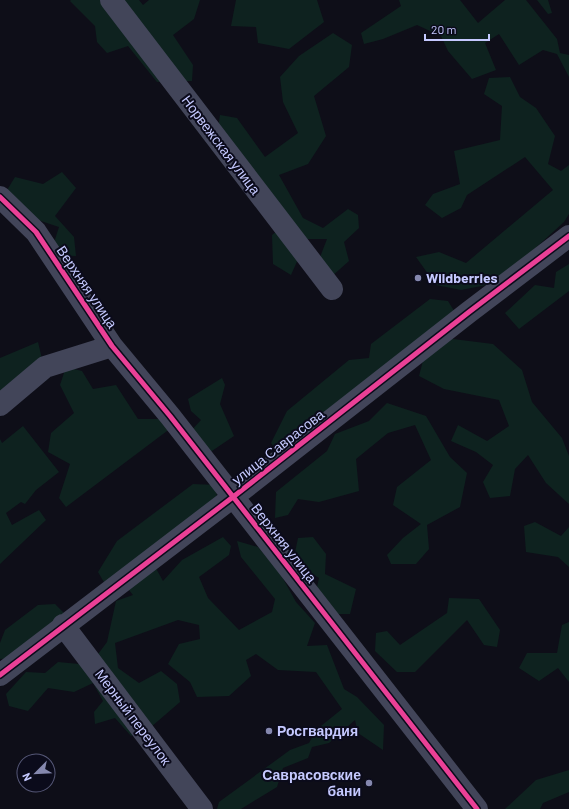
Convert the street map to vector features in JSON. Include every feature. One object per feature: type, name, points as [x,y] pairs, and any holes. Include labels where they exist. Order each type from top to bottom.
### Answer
[{"type":"street","name":"Норвежская улица","points":[[111,0],[332,289]]},
{"type":"street","name":"Верхняя улица","points":[[0,197],[36,232],[112,346],[170,416],[477,809]]},
{"type":"street","name":"улица Саврасова","points":[[0,675],[63,625],[233,498],[463,316],[569,236]]},
{"type":"street","points":[[0,405],[45,367],[112,346]]},
{"type":"street","name":"Мерный переулок","points":[[63,625],[202,809]]},
{"type":"green space","points":[[139,0],[143,5],[149,0],[200,0],[194,19],[173,35],[193,65],[192,81],[157,82],[128,46],[107,53],[97,42],[95,26],[70,1]]},
{"type":"green space","points":[[236,0],[317,0],[324,22],[289,49],[258,43],[256,27],[231,26]]},
{"type":"green space","points":[[399,0],[460,0],[478,23],[505,0],[526,0],[557,39],[560,53],[569,55],[569,77],[557,54],[543,50],[519,65],[499,34],[485,43],[496,70],[472,79],[448,51],[441,36],[417,25],[383,39],[364,44],[361,33],[401,6]]},
{"type":"green space","points":[[537,0],[548,0],[552,13],[548,14]]},
{"type":"green space","points":[[333,33],[352,45],[349,67],[314,96],[326,136],[308,164],[279,175],[303,218],[323,228],[348,209],[358,215],[359,228],[344,242],[349,261],[331,277],[317,265],[327,239],[307,239],[291,275],[273,264],[272,235],[288,222],[217,134],[220,115],[237,118],[265,157],[298,133],[283,102],[280,77],[299,56]]},
{"type":"green space","points":[[510,77],[520,97],[536,108],[555,136],[548,164],[561,171],[569,165],[569,214],[564,222],[497,283],[461,290],[436,285],[416,257],[439,252],[466,263],[553,190],[525,157],[467,195],[461,208],[442,218],[425,205],[433,194],[460,184],[454,151],[500,140],[502,106],[484,94],[489,78]]},
{"type":"green space","points":[[62,172],[76,188],[55,216],[74,237],[76,256],[50,255],[59,227],[14,212],[4,195],[15,177],[43,184]]},
{"type":"green space","points":[[569,264],[569,291],[519,329],[505,313],[535,285],[554,288],[556,272]]},
{"type":"green space","points":[[430,299],[448,301],[456,314],[280,456],[271,443],[287,411],[349,360],[369,358],[371,344]]},
{"type":"green space","points":[[445,338],[493,344],[522,370],[532,402],[562,438],[569,456],[569,504],[546,483],[528,455],[515,469],[510,496],[490,498],[483,482],[493,465],[476,452],[451,441],[458,425],[487,441],[509,426],[499,400],[444,389],[419,376],[425,353]]},
{"type":"green space","points":[[38,342],[47,380],[0,407],[0,358]]},
{"type":"green space","points":[[66,367],[82,371],[93,389],[116,385],[138,419],[166,419],[171,428],[66,507],[59,498],[70,464],[48,452],[51,433],[74,413],[60,385]]},
{"type":"green space","points":[[222,378],[225,385],[220,404],[234,436],[206,455],[189,433],[201,420],[191,411],[188,399]]},
{"type":"green space","points":[[387,403],[426,416],[450,457],[467,473],[460,507],[427,525],[429,549],[416,564],[391,564],[387,555],[403,538],[421,524],[393,505],[397,487],[431,460],[415,425],[388,433],[356,459],[359,491],[319,502],[298,499],[288,515],[275,518],[276,492],[327,451],[335,434],[369,421]]},
{"type":"green space","points":[[23,426],[59,472],[36,490],[25,504],[21,502],[6,513],[12,525],[39,510],[46,520],[0,564],[0,439],[2,443]]},
{"type":"green space","points":[[193,484],[216,485],[217,500],[153,563],[163,581],[182,560],[223,537],[231,546],[229,555],[199,577],[208,598],[239,630],[272,612],[275,599],[241,557],[237,541],[258,547],[280,573],[296,602],[315,623],[307,646],[327,645],[344,689],[357,697],[384,725],[383,750],[358,733],[355,720],[329,743],[312,747],[308,758],[283,768],[277,787],[241,809],[217,809],[219,802],[290,750],[309,743],[316,730],[342,709],[316,672],[278,670],[256,654],[246,660],[251,676],[229,696],[197,697],[190,682],[168,664],[179,644],[200,639],[199,625],[178,620],[115,643],[118,668],[139,683],[161,671],[177,684],[180,702],[151,727],[131,736],[115,718],[95,724],[94,712],[103,701],[93,683],[74,692],[48,688],[28,711],[9,706],[6,694],[26,672],[45,673],[58,662],[90,665],[107,642],[116,601],[133,595],[124,584],[105,584],[98,572],[117,541]]},
{"type":"green space","points":[[535,522],[561,536],[569,527],[569,567],[558,557],[526,552],[524,526]]},
{"type":"green space","points":[[313,537],[326,554],[325,574],[356,589],[350,614],[329,614],[315,596],[319,578],[293,562],[298,538]]},
{"type":"green space","points":[[449,598],[479,599],[500,630],[497,647],[484,645],[467,620],[415,672],[397,672],[375,651],[376,633],[387,631],[400,645],[447,613]]},
{"type":"green space","points":[[55,604],[66,615],[28,657],[0,659],[0,643],[5,630],[38,605]]},
{"type":"green space","points":[[569,622],[569,682],[558,668],[539,681],[519,668],[527,653],[557,653],[562,625]]},
{"type":"green space","points":[[569,770],[569,792],[543,803],[540,809],[505,809],[536,780]]},
{"type":"cycle path","points":[[0,197],[36,232],[112,346],[170,416],[477,809]]},
{"type":"cycle path","points":[[0,675],[233,497],[469,312],[569,236]]},
{"type":"place","name":"Wildberries","points":[[418,278]]},
{"type":"place","name":"Росгвардия","points":[[269,731]]},
{"type":"place","name":"Саврасовские бани","points":[[369,783]]}]
